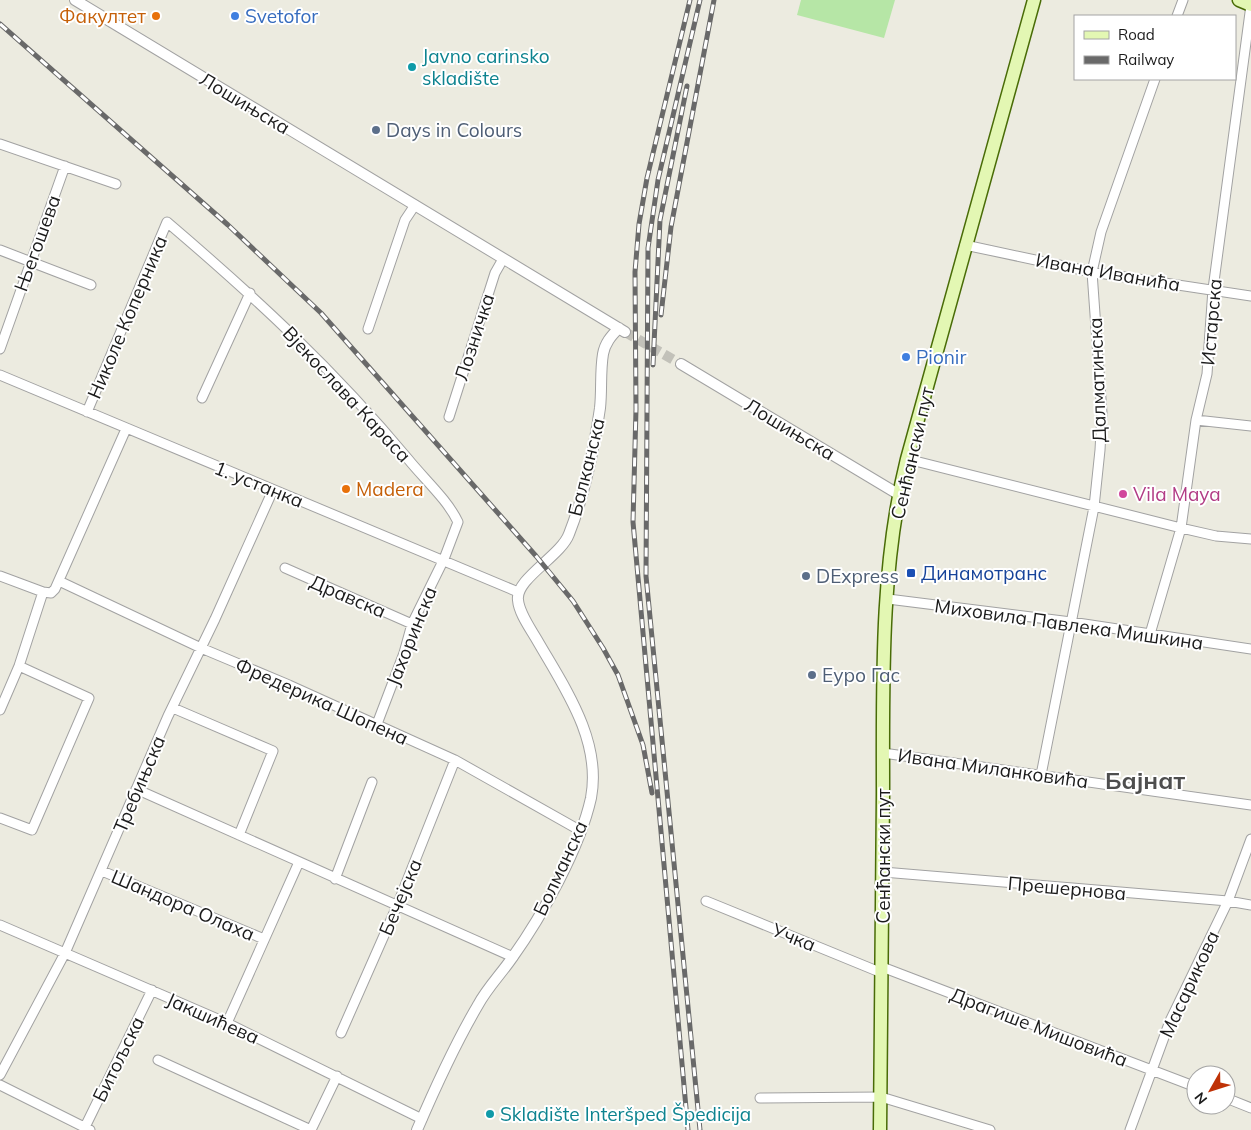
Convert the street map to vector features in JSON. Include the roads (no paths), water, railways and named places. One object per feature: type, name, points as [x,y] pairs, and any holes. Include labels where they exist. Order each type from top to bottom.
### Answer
[{"type":"main road","name":"Сенћански пут","points":[[880,1130],[883,753],[888,599],[898,494],[1034,0]]},
{"type":"main road","points":[[1240,0],[1251,5]]},
{"type":"street","name":"Лошињска","points":[[75,0],[622,330]]},
{"type":"street","points":[[1177,15],[1183,0]]},
{"type":"street","name":"Истарска","points":[[1150,634],[1181,528],[1196,420],[1207,374],[1213,289],[1251,5]]},
{"type":"street","name":"Далматинска","points":[[1041,775],[1094,507],[1102,413],[1092,272],[1101,232],[1155,80]]},
{"type":"street","points":[[0,144],[116,184]]},
{"type":"street","name":"Његошева","points":[[0,348],[65,166]]},
{"type":"street","points":[[368,329],[405,220],[415,205]]},
{"type":"street","name":"Вјекослава Караса","points":[[166,222],[250,293],[333,374],[386,433],[458,522]]},
{"type":"street","name":"Николе Коперника","points":[[87,412],[166,222]]},
{"type":"street","name":"Ивана Иванића","points":[[965,245],[1092,272],[1251,296]]},
{"type":"street","points":[[0,250],[31,260],[91,285]]},
{"type":"street","name":"Лозничка","points":[[449,416],[495,273],[503,259]]},
{"type":"street","points":[[202,398],[250,293]]},
{"type":"street","name":"Балканска","points":[[518,592],[528,579],[556,554],[568,536],[591,457],[600,407],[603,354],[608,339],[622,330]]},
{"type":"street","name":"Лошињска","points":[[681,364],[898,494]]},
{"type":"street","name":"1. устанка","points":[[0,375],[126,430],[444,559],[518,592]]},
{"type":"street","points":[[1196,420],[1251,426]]},
{"type":"street","points":[[0,576],[43,592],[51,592],[59,581],[126,430]]},
{"type":"street","points":[[907,459],[1181,528],[1216,536],[1251,539]]},
{"type":"street","name":"Требињска","points":[[0,1075],[65,953],[136,789],[273,490]]},
{"type":"street","name":"Јахоринска","points":[[377,724],[404,654],[412,624],[444,559],[458,522]]},
{"type":"street","name":"Дравска","points":[[285,568],[412,624]]},
{"type":"street","name":"Фредерика Шопена","points":[[59,581],[201,648],[455,760],[581,831]]},
{"type":"street","points":[[0,710],[19,666],[43,592]]},
{"type":"street","name":"Болманска","points":[[417,1130],[478,1004],[513,957],[551,894],[581,831],[591,796],[590,750],[579,714],[520,608],[518,592]]},
{"type":"street","name":"Миховила Павлека Мишкина","points":[[888,599],[1071,622],[1251,649]]},
{"type":"street","points":[[0,818],[32,830],[89,698],[19,666]]},
{"type":"street","points":[[173,708],[274,750],[239,835]]},
{"type":"street","name":"Ивана Миланковића","points":[[883,753],[1251,805]]},
{"type":"street","name":"Бечејска","points":[[341,1033],[397,906],[455,760]]},
{"type":"street","points":[[335,879],[372,782]]},
{"type":"street","points":[[136,789],[513,957]]},
{"type":"street","name":"Масарикова","points":[[1130,1130],[1170,1021],[1228,901],[1251,839]]},
{"type":"street","points":[[227,1023],[299,862]]},
{"type":"street","name":"Шандора Олаха","points":[[102,871],[264,939]]},
{"type":"street","name":"Прешернова","points":[[883,872],[1228,901],[1251,905]]},
{"type":"street","name":"Учка","points":[[706,901],[882,970]]},
{"type":"street","name":"Јакшићева","points":[[0,925],[227,1023],[422,1119]]},
{"type":"street","name":"Драгише Мишовића","points":[[882,970],[1186,1083]]},
{"type":"street","name":"Битољска","points":[[88,1129],[152,990]]},
{"type":"street","points":[[158,1060],[311,1130],[336,1076]]},
{"type":"street","points":[[0,1085],[88,1129]]},
{"type":"street","points":[[760,1098],[881,1097],[990,1130]]},
{"type":"street","points":[[1236,1102],[1251,1108]]},
{"type":"tunnel","points":[[625,332],[681,364]]},
{"type":"railway","points":[[688,1130],[633,522],[636,409],[635,272],[639,224],[647,178],[690,0]]},
{"type":"railway","points":[[700,0],[658,180],[648,248],[646,576],[700,1130]]},
{"type":"railway","points":[[661,315],[671,227],[714,0]]},
{"type":"railway","points":[[0,24],[228,225],[321,313],[536,556],[573,601],[618,675],[643,745],[652,793]]},
{"type":"railway","points":[[653,365],[660,220],[687,86]]},
{"type":"place","name":"Факултет","points":[[156,16]]},
{"type":"place","name":"Svetofor","points":[[235,16]]},
{"type":"place","name":"Javno carinsko skladište","points":[[412,67]]},
{"type":"place","name":"Days in Colours","points":[[376,130]]},
{"type":"place","name":"Pionir","points":[[906,357]]},
{"type":"place","name":"Madera","points":[[346,489]]},
{"type":"place","name":"Vila Maya","points":[[1123,494]]},
{"type":"place","name":"Динамотранс","points":[[911,573]]},
{"type":"place","name":"DExpress","points":[[806,576]]},
{"type":"place","name":"Еуро Гас","points":[[812,675]]},
{"type":"place","name":"Skladište Interšped Špedicija","points":[[490,1114]]},
{"type":"district","name":"Бајнат","points":[[1145,780]]}]
